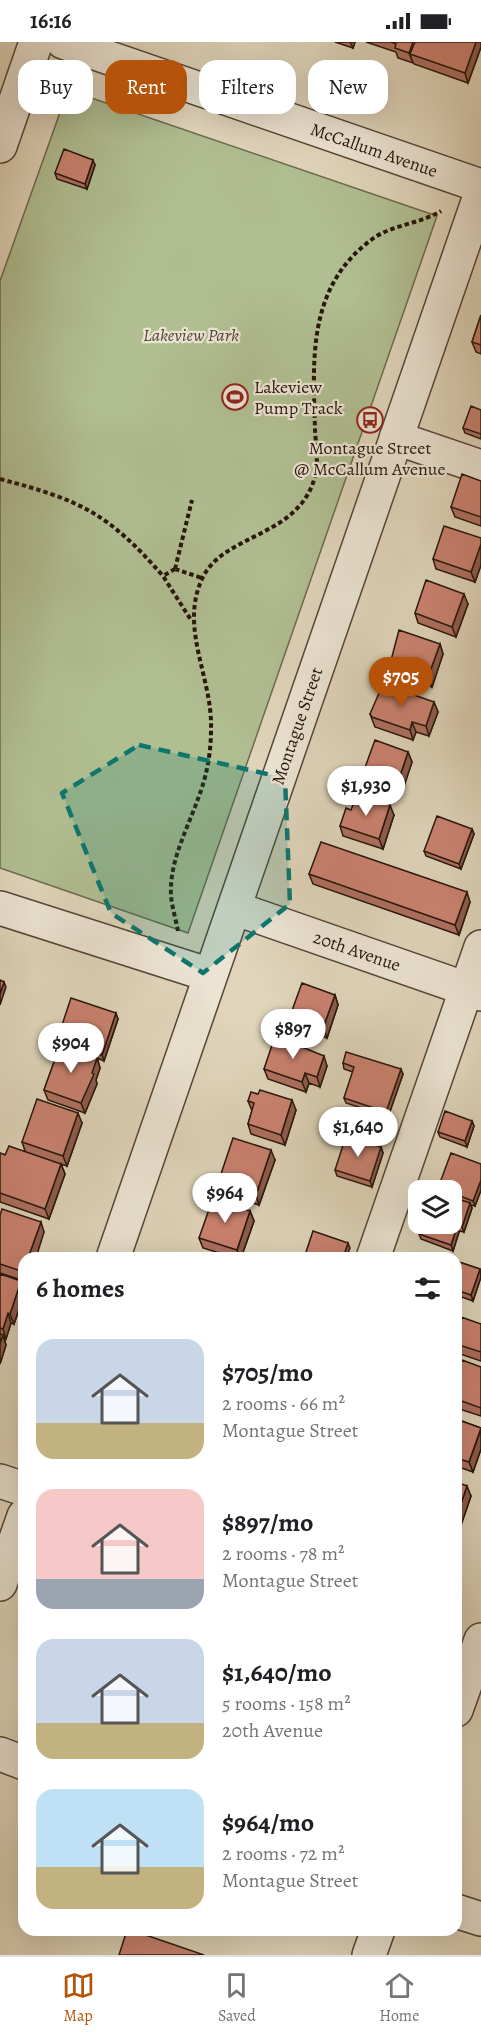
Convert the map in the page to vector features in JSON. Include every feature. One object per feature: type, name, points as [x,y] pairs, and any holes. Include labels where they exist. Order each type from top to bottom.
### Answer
[{"type":"street","points":[[0,146],[36,42]]},
{"type":"street","name":"McCallum Avenue","points":[[63,42],[481,186]]},
{"type":"street","name":"Montague Street","points":[[115,1252],[481,193]]},
{"type":"street","points":[[396,438],[481,467]]},
{"type":"street","points":[[0,908],[210,975]]},
{"type":"street","name":"20th Avenue","points":[[234,908],[474,991]]},
{"type":"street","points":[[375,1252],[474,991],[481,947]]},
{"type":"street","points":[[0,1481],[18,1487]]},
{"type":"street","points":[[0,1584],[18,1533]]},
{"type":"street","points":[[462,1693],[481,1640]]},
{"type":"street","points":[[0,1754],[18,1760]]},
{"type":"street","points":[[462,1913],[481,1919]]},
{"type":"street","points":[[369,1955],[376,1936]]},
{"type":"path","points":[[192,621],[202,578],[216,561],[280,524],[295,512],[305,499],[314,479],[317,459],[314,354],[316,330],[332,284],[342,268],[372,238],[424,221],[443,210]]},
{"type":"path","points":[[0,479],[60,496],[94,512],[121,531],[163,576],[192,621],[212,729],[206,773],[178,853],[173,871],[171,896],[178,931],[210,975]]},
{"type":"path","points":[[163,576],[175,568],[192,500]]},
{"type":"path","points":[[175,568],[202,578]]},
{"type":"highlighted area","points":[[139,745],[285,778],[290,904],[203,973],[111,913],[62,793]]},
{"type":"green space","name":"Lakeview Park","points":[[93,99],[105,103],[105,114],[138,114],[437,216],[188,933],[0,868],[0,281],[59,114],[93,114]]},
{"type":"building","points":[[391,42],[413,42],[409,53],[395,48],[396,44]]},
{"type":"building","points":[[415,42],[476,42],[465,73],[410,54]]},
{"type":"building","points":[[64,149],[93,160],[85,184],[55,173]]},
{"type":"building","points":[[481,315],[481,345],[472,342]]},
{"type":"building","points":[[471,406],[481,410],[481,434],[463,428]]},
{"type":"building","points":[[462,474],[481,481],[481,517],[451,507]]},
{"type":"building","points":[[444,526],[481,538],[471,572],[433,559]]},
{"type":"building","points":[[426,580],[464,594],[452,627],[415,613]]},
{"type":"building","points":[[399,630],[440,644],[428,677],[390,664]]},
{"type":"building","points":[[383,684],[434,702],[426,726],[412,722],[410,730],[372,717],[370,714]]},
{"type":"building","points":[[375,740],[408,752],[397,785],[363,773]]},
{"type":"building","points":[[357,794],[390,805],[379,839],[340,826],[346,808],[351,810]]},
{"type":"building","points":[[437,816],[472,829],[459,864],[424,851]]},
{"type":"building","points":[[321,842],[467,892],[455,925],[309,874]]},
{"type":"building","points":[[0,980],[4,982],[0,994]]},
{"type":"building","points":[[302,983],[335,995],[323,1028],[290,1016]]},
{"type":"building","points":[[71,998],[116,1013],[102,1055],[57,1040]]},
{"type":"building","points":[[275,1036],[324,1056],[317,1077],[305,1073],[302,1082],[264,1069]]},
{"type":"building","points":[[60,1045],[97,1058],[92,1073],[94,1074],[81,1103],[44,1090]]},
{"type":"building","points":[[346,1052],[401,1069],[386,1112],[344,1098],[354,1067],[343,1063]]},
{"type":"building","points":[[260,1090],[292,1100],[281,1135],[248,1124],[254,1103],[248,1101],[251,1092],[258,1094]]},
{"type":"building","points":[[37,1099],[78,1113],[63,1156],[22,1142]]},
{"type":"building","points":[[445,1111],[472,1121],[465,1141],[438,1132]]},
{"type":"building","points":[[346,1136],[381,1147],[370,1181],[335,1170]]},
{"type":"building","points":[[233,1138],[271,1150],[256,1195],[218,1183]]},
{"type":"building","points":[[9,1146],[61,1164],[45,1209],[0,1193],[0,1153],[5,1155]]},
{"type":"building","points":[[451,1153],[481,1164],[481,1180],[473,1201],[462,1197],[462,1180],[441,1180]]},
{"type":"building","points":[[213,1198],[250,1211],[237,1250],[199,1238]]},
{"type":"building","points":[[462,1200],[470,1203],[462,1227]]},
{"type":"building","points":[[2,1209],[41,1222],[30,1252],[18,1252],[18,1270],[0,1264]]},
{"type":"building","points":[[313,1231],[348,1243],[345,1252],[306,1252]]},
{"type":"building","points":[[419,1234],[455,1234],[451,1245]]},
{"type":"building","points":[[462,1263],[480,1269],[471,1295],[462,1292]]},
{"type":"building","points":[[0,1274],[18,1280],[18,1290],[3,1329],[0,1328]]},
{"type":"building","points":[[462,1317],[481,1324],[481,1352],[462,1346]]},
{"type":"building","points":[[462,1360],[481,1367],[481,1408],[462,1401]]},
{"type":"building","points":[[462,1421],[481,1428],[469,1462],[462,1460]]},
{"type":"building","points":[[462,1484],[467,1486],[462,1501]]},
{"type":"building","points":[[125,1936],[149,1936],[204,1955],[119,1955]]},
{"type":"place","name":"Lakeview Pump Track","points":[[235,397]]},
{"type":"place","name":"Montague Street @ McCallum Avenue","points":[[370,420]]}]
